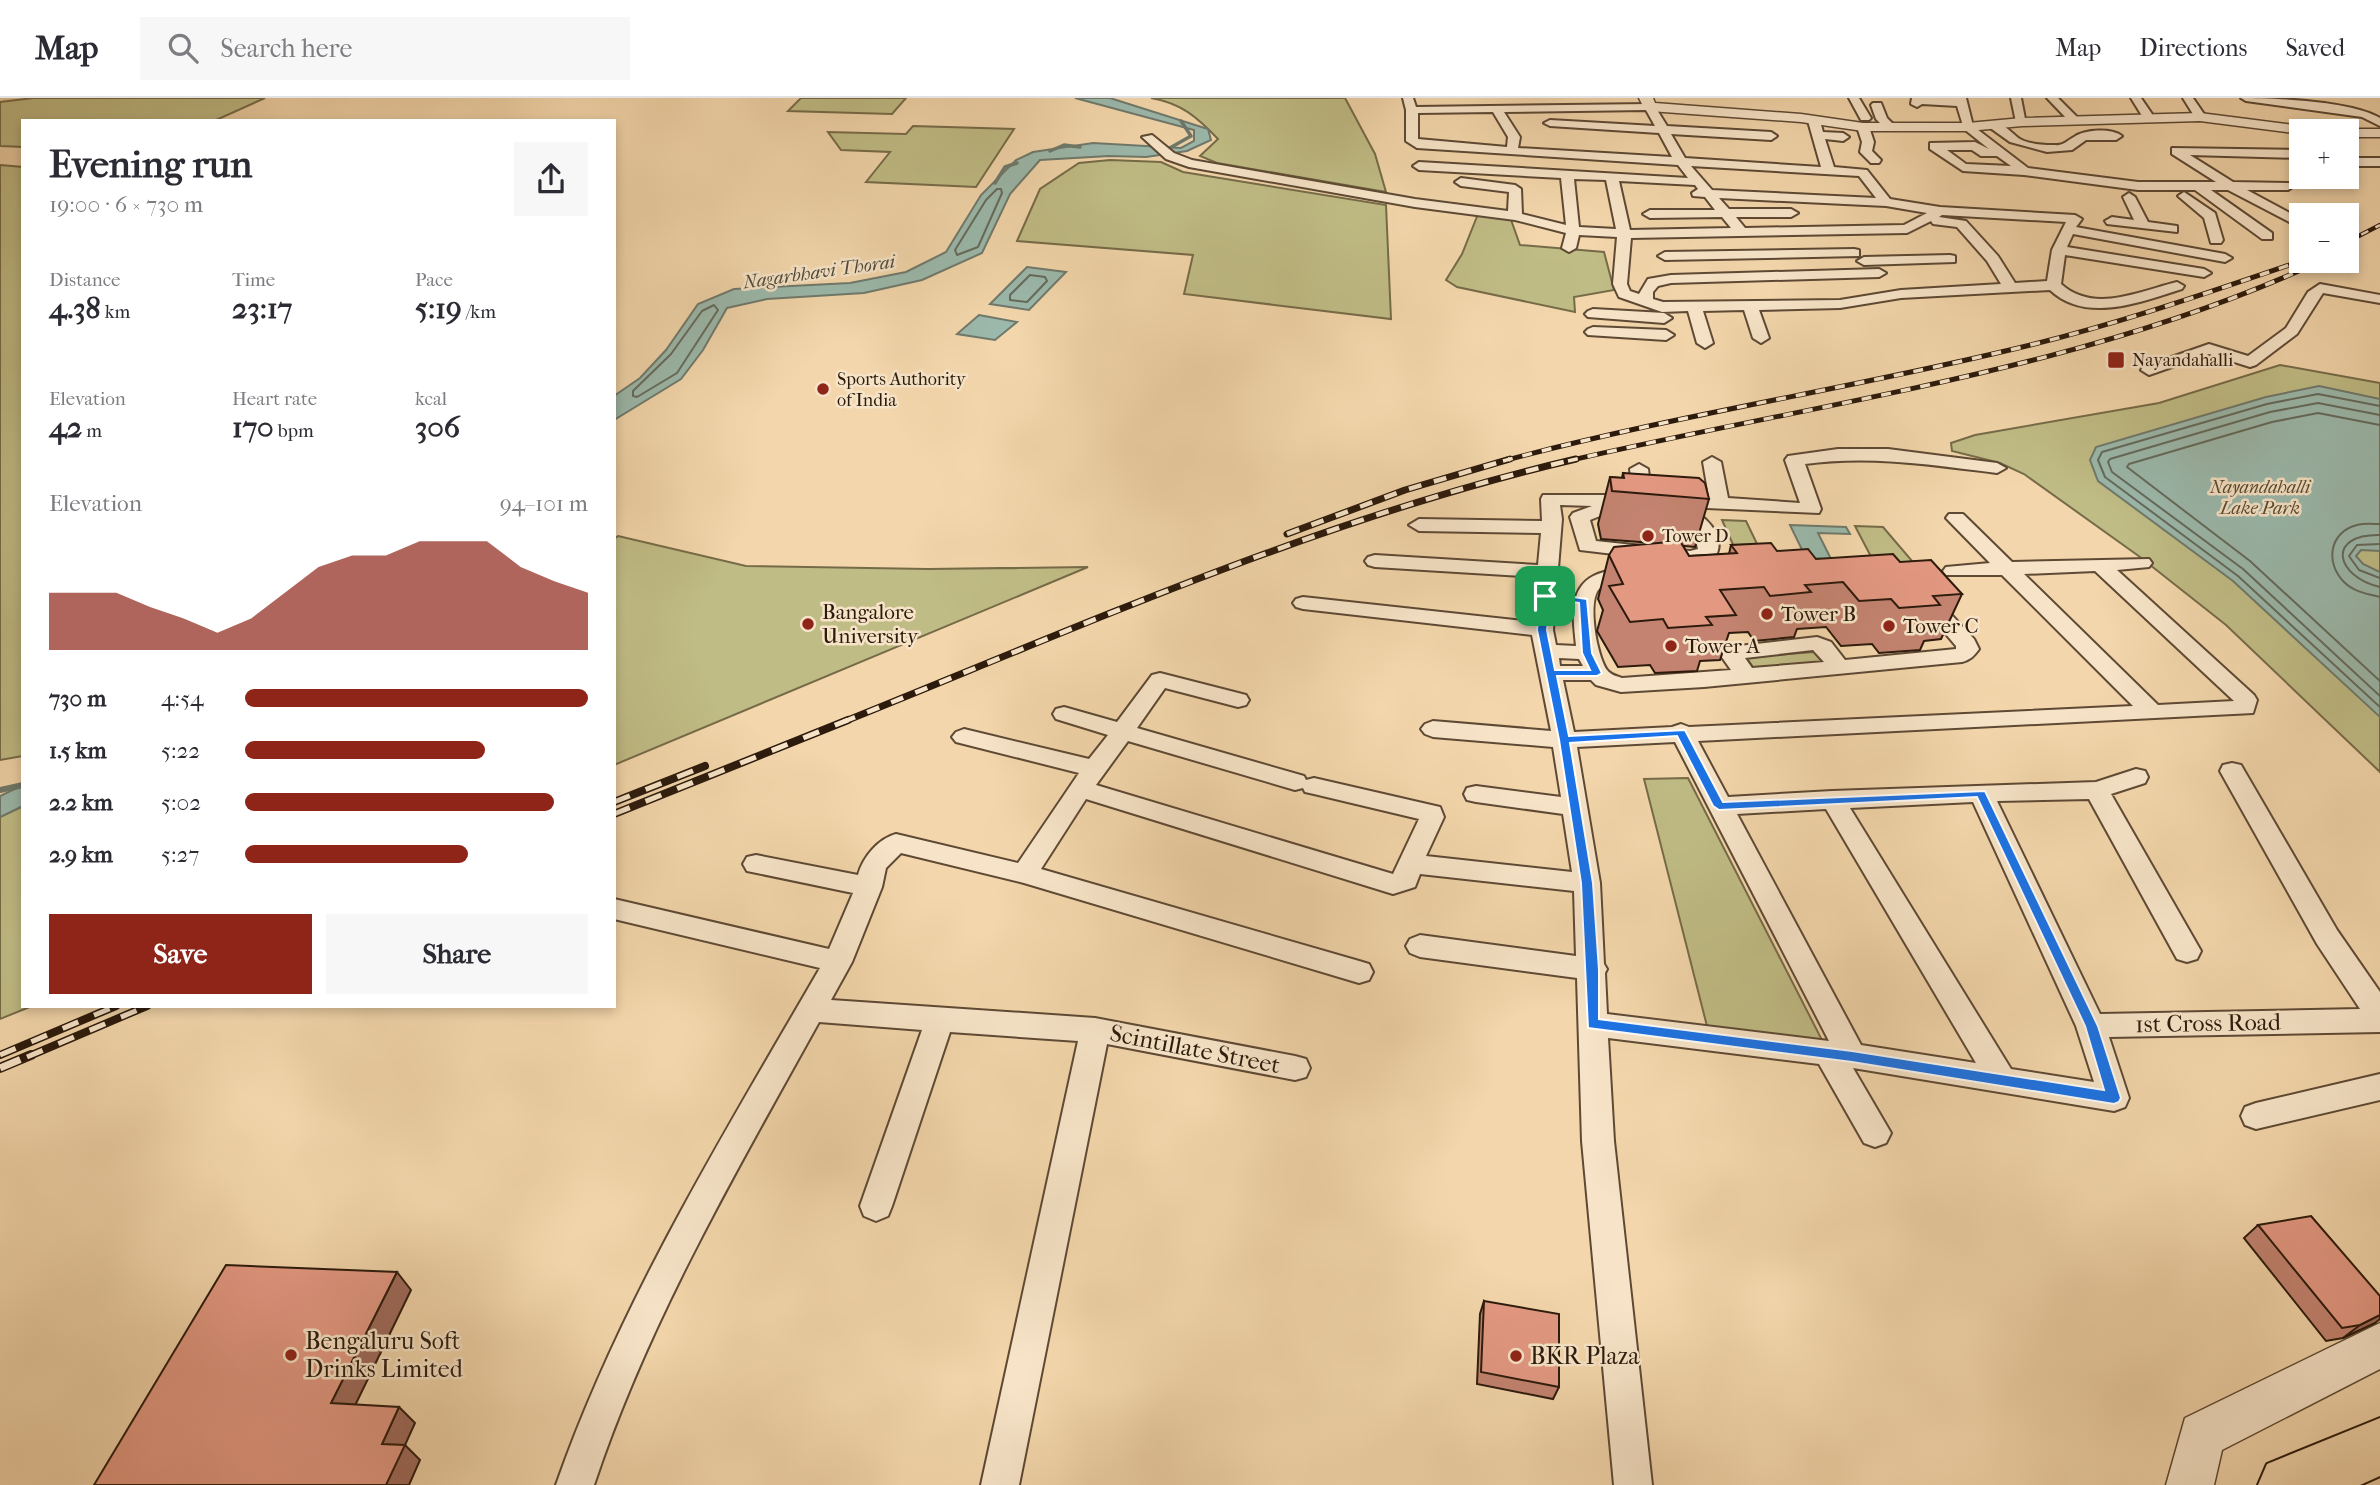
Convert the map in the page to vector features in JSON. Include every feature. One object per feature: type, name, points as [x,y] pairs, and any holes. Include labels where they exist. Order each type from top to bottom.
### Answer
[{"type":"highway","points":[[2288,1485],[2380,1447]]},
{"type":"street","points":[[1854,98],[1864,122],[1868,142],[1866,152],[1875,160]]},
{"type":"street","points":[[2016,98],[2022,121]]},
{"type":"street","points":[[2052,98],[2074,120]]},
{"type":"street","points":[[2136,98],[2148,117]]},
{"type":"street","points":[[2188,98],[2200,117]]},
{"type":"street","points":[[2246,98],[2360,115]]},
{"type":"street","points":[[2236,99],[2255,125]]},
{"type":"street","points":[[1917,104],[1916,100],[1961,100],[1968,127],[2024,171]]},
{"type":"street","points":[[1648,103],[1671,146],[1722,212],[1741,232]]},
{"type":"street","points":[[1843,137],[1816,128],[1648,103],[1497,110],[1410,104],[1412,141],[1430,146],[1458,142],[1512,151],[1863,173],[1878,193]]},
{"type":"street","points":[[2294,103],[2314,108]]},
{"type":"street","points":[[2294,103],[2304,119]]},
{"type":"street","points":[[1877,105],[1882,118],[1890,127]]},
{"type":"street","points":[[1447,106],[1453,123]]},
{"type":"street","points":[[1548,108],[1550,123],[1771,132]]},
{"type":"street","points":[[1497,110],[1521,137],[1512,151]]},
{"type":"street","points":[[1816,128],[1864,122],[1890,127],[1968,127],[2022,121],[2200,117],[2289,129]]},
{"type":"street","points":[[1993,125],[2009,135],[2011,140],[2021,144],[2059,149],[2067,148],[2080,138]]},
{"type":"street","points":[[1816,128],[1817,155],[1829,168]]},
{"type":"street","points":[[2009,135],[2080,138],[2116,136]]},
{"type":"street","points":[[1148,137],[1165,152],[1189,163],[1246,174],[1484,206],[1573,231],[1624,234],[1907,229],[1940,211]]},
{"type":"street","points":[[2276,140],[2289,141]]},
{"type":"street","points":[[2162,142],[2232,187],[2278,211],[2289,214]]},
{"type":"street","points":[[2061,162],[2006,157],[1985,153],[1975,146],[1934,146],[1963,167],[2024,171],[2063,182],[2200,188],[2288,186]]},
{"type":"street","points":[[2176,151],[2289,154]]},
{"type":"street","points":[[2359,162],[2380,162]]},
{"type":"street","points":[[1419,166],[1612,178],[1704,188],[1878,193],[1940,211],[2072,228],[2225,258]]},
{"type":"street","points":[[1567,176],[1573,231],[1569,248]]},
{"type":"street","points":[[1612,178],[1624,234],[1620,284],[1625,294],[1663,312]]},
{"type":"street","points":[[1791,181],[2039,211],[2040,206],[2071,208],[2072,228],[2054,285]]},
{"type":"street","points":[[1461,182],[1515,189],[1515,216]]},
{"type":"street","points":[[1878,193],[1895,187]]},
{"type":"street","points":[[2172,187],[2210,216],[2216,240]]},
{"type":"street","points":[[1654,193],[1704,188]]},
{"type":"street","points":[[2200,188],[2267,236]]},
{"type":"street","points":[[2129,197],[2143,225]]},
{"type":"street","points":[[1650,214],[1791,213]]},
{"type":"street","points":[[1924,220],[1961,224],[1993,259],[2011,288]]},
{"type":"street","points":[[2072,228],[2143,225],[2172,229]]},
{"type":"street","points":[[2072,228],[2204,273]]},
{"type":"street","points":[[1830,230],[1901,294]]},
{"type":"street","points":[[1665,256],[1950,259]]},
{"type":"street","points":[[1646,302],[1646,292],[1653,282],[1671,279],[1879,273]]},
{"type":"street","points":[[1593,314],[1663,312],[1694,306],[1840,304],[1901,294],[2054,285]]},
{"type":"street","points":[[2054,285],[2064,297],[2089,303],[2132,300],[2176,286]]},
{"type":"street","points":[[2149,370],[2209,349],[2250,362],[2292,331],[2320,288],[2380,299]]},
{"type":"street","points":[[1750,305],[1761,338]]},
{"type":"street","points":[[1694,306],[1704,344]]},
{"type":"street","points":[[1663,312],[1669,353]]},
{"type":"street","points":[[1593,332],[1666,335]]},
{"type":"street","points":[[1604,347],[1643,351]]},
{"type":"street","points":[[1888,454],[1947,446]]},
{"type":"street","points":[[1633,1485],[1598,1141],[1593,970],[1587,883],[1547,651],[1545,596],[1550,499],[1566,490],[1643,501],[1812,509],[1794,460],[1838,454],[1888,454],[1997,468]]},
{"type":"street","points":[[1712,462],[1718,503]]},
{"type":"street","points":[[1639,469],[1643,501]]},
{"type":"street","points":[[1419,525],[1550,535],[1587,547],[1690,557],[1704,556],[1709,549],[1696,517],[1680,512],[1604,510],[1585,513],[1580,517],[1587,547]]},
{"type":"street","points":[[1956,517],[2150,710]]},
{"type":"street","points":[[1375,561],[1547,572]]},
{"type":"street","points":[[1953,571],[2142,563]]},
{"type":"street","points":[[1433,729],[1564,740],[1681,732],[2245,708],[2246,700],[2101,566]]},
{"type":"street","points":[[1592,663],[1584,601],[1586,588],[1596,580],[1609,575],[1712,574]]},
{"type":"street","points":[[1303,603],[1547,651],[1592,663],[1610,683],[1622,685],[1746,676],[1730,653],[1817,643],[1824,647],[1840,667],[1955,657],[1966,652],[1966,644],[1933,604],[1910,587]]},
{"type":"street","points":[[1545,596],[1584,601]]},
{"type":"street","points":[[1024,874],[1087,779],[1160,680],[1238,700]]},
{"type":"street","points":[[964,737],[1393,884],[1406,880],[1409,863],[1432,817],[1431,813],[1305,784],[1065,714]]},
{"type":"street","points":[[1681,732],[1840,1055],[1875,1133]]},
{"type":"street","points":[[2232,771],[2327,937],[2380,1018]]},
{"type":"street","points":[[1719,806],[1832,799],[2097,790],[2136,778]]},
{"type":"street","points":[[2097,790],[2187,951]]},
{"type":"street","points":[[1593,1024],[1840,1055],[2114,1098],[2091,1026],[1981,793]]},
{"type":"street","points":[[1476,794],[1575,807]]},
{"type":"street","points":[[1832,799],[2002,1080]]},
{"type":"street","points":[[575,1485],[598,1414],[692,1220],[838,962],[869,887],[874,864],[896,843],[1024,874],[1359,972]]},
{"type":"street","points":[[1409,863],[1587,883]]},
{"type":"street","points":[[756,864],[869,887]]},
{"type":"street","points":[[616,909],[838,962]]},
{"type":"street","points":[[1420,946],[1593,970]]},
{"type":"street","name":"Scintillate Street","points":[[809,1010],[1095,1030],[1295,1068]]},
{"type":"street","points":[[876,1206],[940,1018]]},
{"type":"street","name":"1st Cross Road","points":[[2091,1026],[2380,1018]]},
{"type":"street","points":[[1000,1485],[1095,1030]]},
{"type":"street","points":[[2256,1116],[2380,1087]]},
{"type":"street","points":[[2190,1485],[2202,1435],[2380,1345]]},
{"type":"green space","points":[[33,98],[265,98],[218,119],[21,119],[21,147],[0,146],[0,102]]},
{"type":"green space","points":[[801,98],[906,98],[892,114],[788,111]]},
{"type":"green space","points":[[1151,98],[1345,98],[1375,154],[1386,192],[1217,163],[1200,156],[1218,139],[1210,131],[1180,107]]},
{"type":"green space","points":[[913,126],[1014,129],[976,187],[866,182],[890,152],[841,150],[828,132],[906,134]]},
{"type":"green space","points":[[1110,160],[1161,162],[1183,172],[1386,205],[1391,319],[1184,294],[1193,255],[1017,241],[1040,189],[1079,163]]},
{"type":"green space","points":[[0,165],[21,167],[21,756],[0,760]]},
{"type":"green space","points":[[1478,214],[1510,217],[1520,245],[1604,252],[1614,290],[1574,297],[1575,312],[1457,287],[1446,280],[1462,254]]},
{"type":"green space","name":"Nayandahalli Lake Park","points":[[2280,365],[2380,383],[2380,772],[2226,625],[2140,557],[2024,474],[2000,463],[1952,451],[1951,443],[1975,435],[2159,403]]},
{"type":"green space","points":[[1722,520],[1746,521],[1760,550],[1735,549]]},
{"type":"green space","points":[[1855,526],[1883,527],[1947,602],[1878,570]]},
{"type":"green space","points":[[616,538],[746,566],[928,569],[1088,567],[616,764]]},
{"type":"green space","points":[[1814,652],[1824,664],[1755,670],[1746,657]]},
{"type":"green space","points":[[1688,778],[1825,1046],[1709,1034],[1644,779]]},
{"type":"green space","points":[[21,807],[21,1008],[27,1008],[0,1019],[0,817]]},
{"type":"water","name":"Nagarbhavi Thorai","points":[[1075,98],[1110,98],[1208,129],[1211,140],[1187,151],[1146,157],[1040,160],[1010,194],[982,253],[922,280],[864,293],[767,299],[727,308],[703,350],[681,379],[616,419],[616,395],[640,378],[666,350],[698,304],[734,289],[850,283],[906,272],[946,252],[981,195],[1016,160],[1033,152],[1093,143],[1181,148],[1194,141],[1194,130]]},
{"type":"water","points":[[1027,267],[1066,272],[1029,310],[990,304]]},
{"type":"water","points":[[979,315],[1017,322],[995,340],[957,334]]},
{"type":"water","name":"Nayandahalli Lake Park","points":[[2319,386],[2380,399],[2380,551],[2361,550],[2356,556],[2363,564],[2380,572],[2380,717],[2233,581],[2098,481],[2090,460],[2096,447],[2266,397]]},
{"type":"water","points":[[1790,525],[1846,527],[1850,534],[1818,533],[1831,559],[1806,558]]},
{"type":"water","points":[[21,786],[21,807],[0,817],[0,796]]},
{"type":"building","points":[[1623,473],[1699,478],[1705,483],[1709,499],[1612,491],[1610,477],[1624,478]]},
{"type":"building","points":[[1680,541],[1689,556],[1737,553],[1731,545],[1771,543],[1777,551],[1808,549],[1816,559],[1893,554],[1900,562],[1931,560],[1962,594],[1933,596],[1940,605],[1899,608],[1891,599],[1859,601],[1843,582],[1805,585],[1811,592],[1770,596],[1764,587],[1720,590],[1736,615],[1706,617],[1712,625],[1668,628],[1663,619],[1630,622],[1609,586],[1623,584],[1609,555],[1614,547]]},
{"type":"building","points":[[2311,1216],[2380,1296],[2380,1315],[2360,1325],[2342,1328],[2258,1225]]},
{"type":"building","name":"Bengaluru Soft Drinks Limited","points":[[226,1265],[397,1272],[331,1403],[399,1407],[382,1444],[405,1445],[386,1485],[94,1485]]},
{"type":"building","name":"BKR Plaza","points":[[1484,1301],[1559,1314],[1559,1387],[1481,1372]]},
{"type":"waterway","name":"Nagarbhavi Thorai","points":[[1168,149],[1191,136],[1181,121]]},
{"type":"waterway","name":"Nagarbhavi Thorai","points":[[1050,151],[1064,145],[1080,147]]},
{"type":"waterway","name":"Nagarbhavi Thorai","points":[[995,183],[1005,167],[1017,163]]},
{"type":"waterway","name":"Nagarbhavi Thorai","points":[[0,790],[21,785]]},
{"type":"railway","points":[[2359,236],[2380,225]]},
{"type":"railway","points":[[1505,461],[1627,431],[2039,343],[2152,311],[2289,265]]},
{"type":"railway","points":[[1569,461],[1855,401],[2045,357],[2139,330],[2231,299],[2293,273]]},
{"type":"railway","points":[[1505,461],[1510,459]]},
{"type":"railway","points":[[1569,461],[1576,459]]},
{"type":"railway","points":[[1287,534],[1405,490],[1505,461]]},
{"type":"railway","points":[[843,722],[1205,576],[1296,543],[1388,511],[1481,483],[1569,461]]},
{"type":"railway","points":[[616,813],[848,720]]},
{"type":"railway","points":[[616,801],[705,766]]},
{"type":"railway","points":[[0,1055],[111,1008]]},
{"type":"railway","points":[[27,1057],[142,1008]]},
{"type":"railway","points":[[0,1068],[31,1055]]},
{"type":"place","name":"Nayandahalli","points":[[2116,360]]},
{"type":"place","name":"Sports Authority of India","points":[[823,389]]},
{"type":"place","name":"Tower D","points":[[1648,536]]},
{"type":"place","name":"Tower B","points":[[1767,614]]},
{"type":"place","name":"Bangalore University","points":[[808,624]]},
{"type":"place","name":"Tower C","points":[[1889,626]]},
{"type":"place","name":"Tower A","points":[[1671,646]]},
{"type":"place","name":"Bengaluru Soft Drinks Limited","points":[[291,1355]]},
{"type":"place","name":"BKR Plaza","points":[[1516,1356]]},
{"type":"route","points":[[1545,596],[1542,630],[1564,740],[1587,883],[1593,970],[1593,1024],[1852,1056],[2114,1098],[2091,1026],[1981,793],[1719,806],[1681,732],[1564,740],[1551,673],[1597,673],[1587,653],[1584,601],[1545,596]]}]
